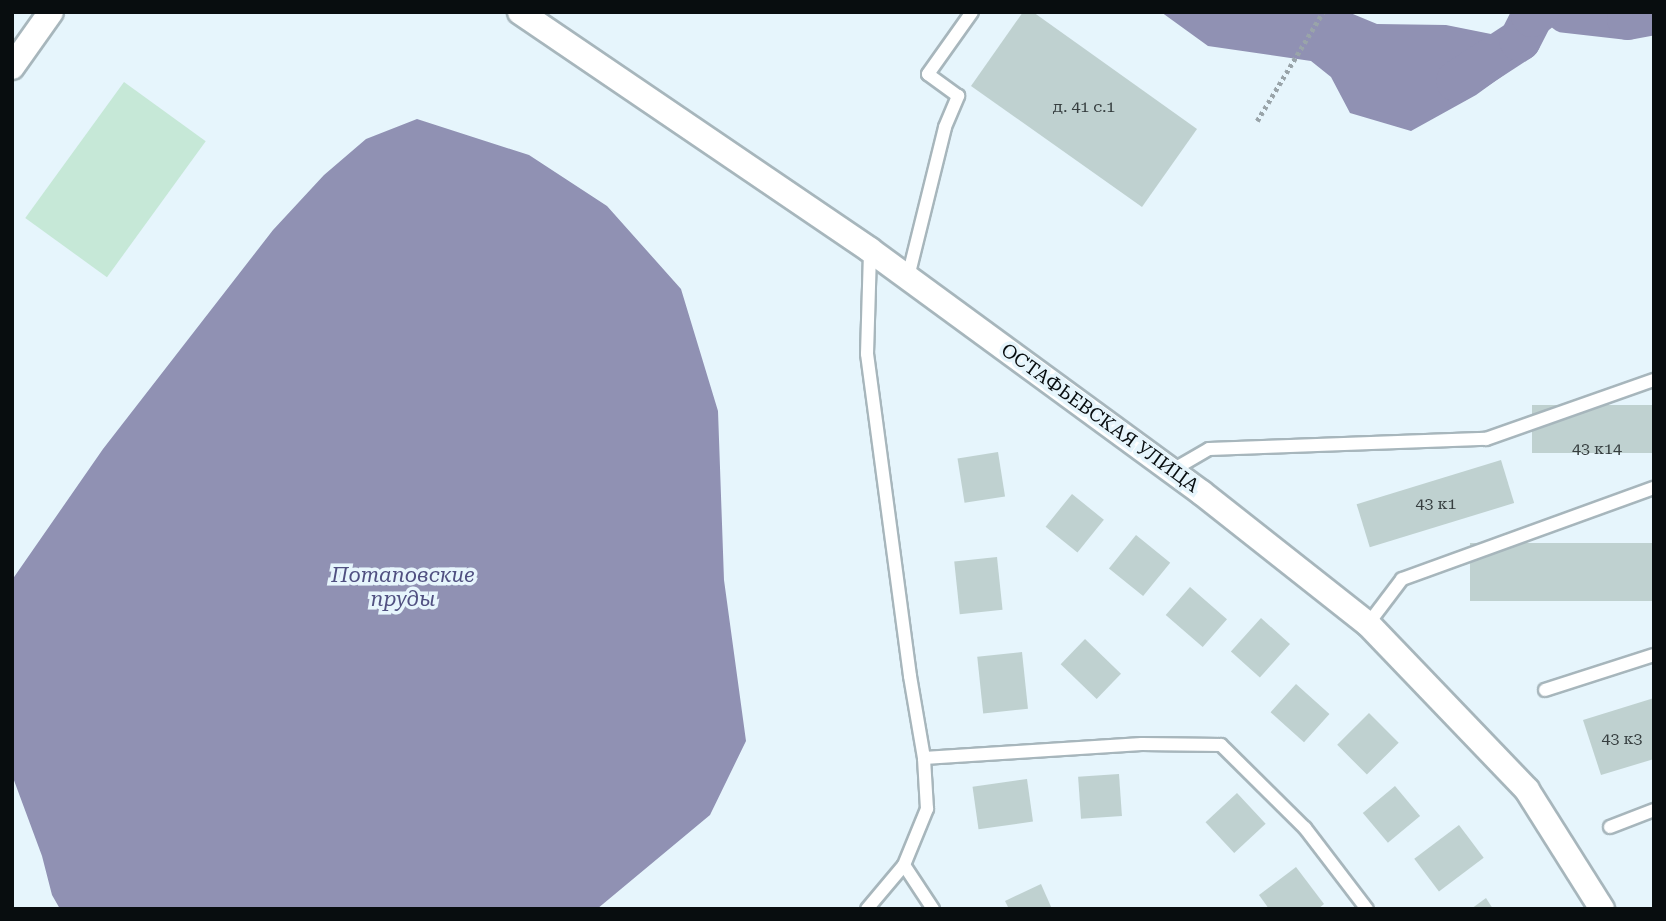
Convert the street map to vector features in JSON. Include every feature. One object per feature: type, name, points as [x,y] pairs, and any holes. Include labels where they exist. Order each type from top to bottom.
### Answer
[{"type":"street","points":[[12,67],[51,12]]},
{"type":"street","name":"ОСТАФЬЕВСКАЯ УЛИЦА","points":[[520,12],[908,277],[1171,471],[1368,624],[1527,790],[1602,909]]},
{"type":"lane","points":[[908,277],[945,127],[958,96],[928,74],[972,12]]},
{"type":"lane","points":[[867,909],[904,865],[927,809],[924,758],[910,676],[867,354],[870,250]]},
{"type":"lane","points":[[1171,471],[1209,449],[1486,439],[1654,380]]},
{"type":"lane","points":[[1368,624],[1402,579],[1654,488]]},
{"type":"lane","points":[[1545,690],[1654,655]]},
{"type":"lane","points":[[924,758],[1142,744],[1222,745],[1305,828],[1367,909]]},
{"type":"lane","points":[[1610,827],[1654,810]]},
{"type":"lane","points":[[904,865],[933,909]]},
{"type":"path","points":[[1256,121],[1323,12]]},
{"type":"green space","points":[[124,82],[206,141],[107,277],[25,218]]},
{"type":"water","points":[[1161,12],[1348,12],[1377,24],[1446,25],[1496,35],[1506,51],[1505,74],[1476,95],[1411,131],[1350,113],[1331,77],[1311,61],[1208,46]]},
{"type":"water","name":"Потаповские пруды","points":[[417,119],[529,155],[607,206],[681,289],[718,411],[724,580],[746,741],[710,815],[597,909],[60,909],[52,895],[42,856],[12,775],[12,580],[103,449],[273,230],[324,175],[366,139]]},
{"type":"building","points":[[1023,12],[1033,12],[1197,129],[1142,207],[971,86]]},
{"type":"building","points":[[1532,405],[1654,405],[1654,453],[1532,453]]},
{"type":"building","points":[[998,452],[1005,496],[965,503],[958,458]]},
{"type":"building","points":[[1501,460],[1514,503],[1370,547],[1357,504]]},
{"type":"building","points":[[1072,494],[1104,520],[1077,552],[1046,527]]},
{"type":"building","points":[[1136,535],[1170,563],[1143,596],[1109,568]]},
{"type":"building","points":[[1470,543],[1654,543],[1654,601],[1470,601]]},
{"type":"building","points":[[997,557],[1003,610],[960,614],[954,561]]},
{"type":"building","points":[[1190,587],[1227,619],[1203,647],[1166,615]]},
{"type":"building","points":[[1261,618],[1290,644],[1260,678],[1231,651]]},
{"type":"building","points":[[1085,639],[1121,674],[1097,699],[1061,664]]},
{"type":"building","points":[[1022,652],[1028,709],[983,713],[977,657]]},
{"type":"building","points":[[1296,684],[1329,714],[1304,742],[1271,712]]},
{"type":"building","points":[[1654,698],[1654,759],[1601,775],[1583,720]]},
{"type":"building","points":[[1369,713],[1399,743],[1367,775],[1337,745]]},
{"type":"building","points":[[1119,774],[1122,816],[1081,819],[1078,777]]},
{"type":"building","points":[[1027,779],[1033,822],[979,829],[973,787]]},
{"type":"building","points":[[1395,786],[1420,816],[1388,843],[1363,813]]},
{"type":"building","points":[[1237,793],[1266,824],[1234,853],[1206,822]]},
{"type":"building","points":[[1459,825],[1484,858],[1439,891],[1414,859]]},
{"type":"building","points":[[1296,867],[1324,904],[1318,909],[1269,909],[1259,895]]},
{"type":"building","points":[[1041,884],[1052,909],[1009,909],[1005,901]]},
{"type":"building","points":[[1486,898],[1493,909],[1471,909]]},
{"type":"waterway","points":[[1457,81],[1520,40],[1532,16],[1538,12]]},
{"type":"waterway","points":[[1566,12],[1628,19],[1654,14]]}]
